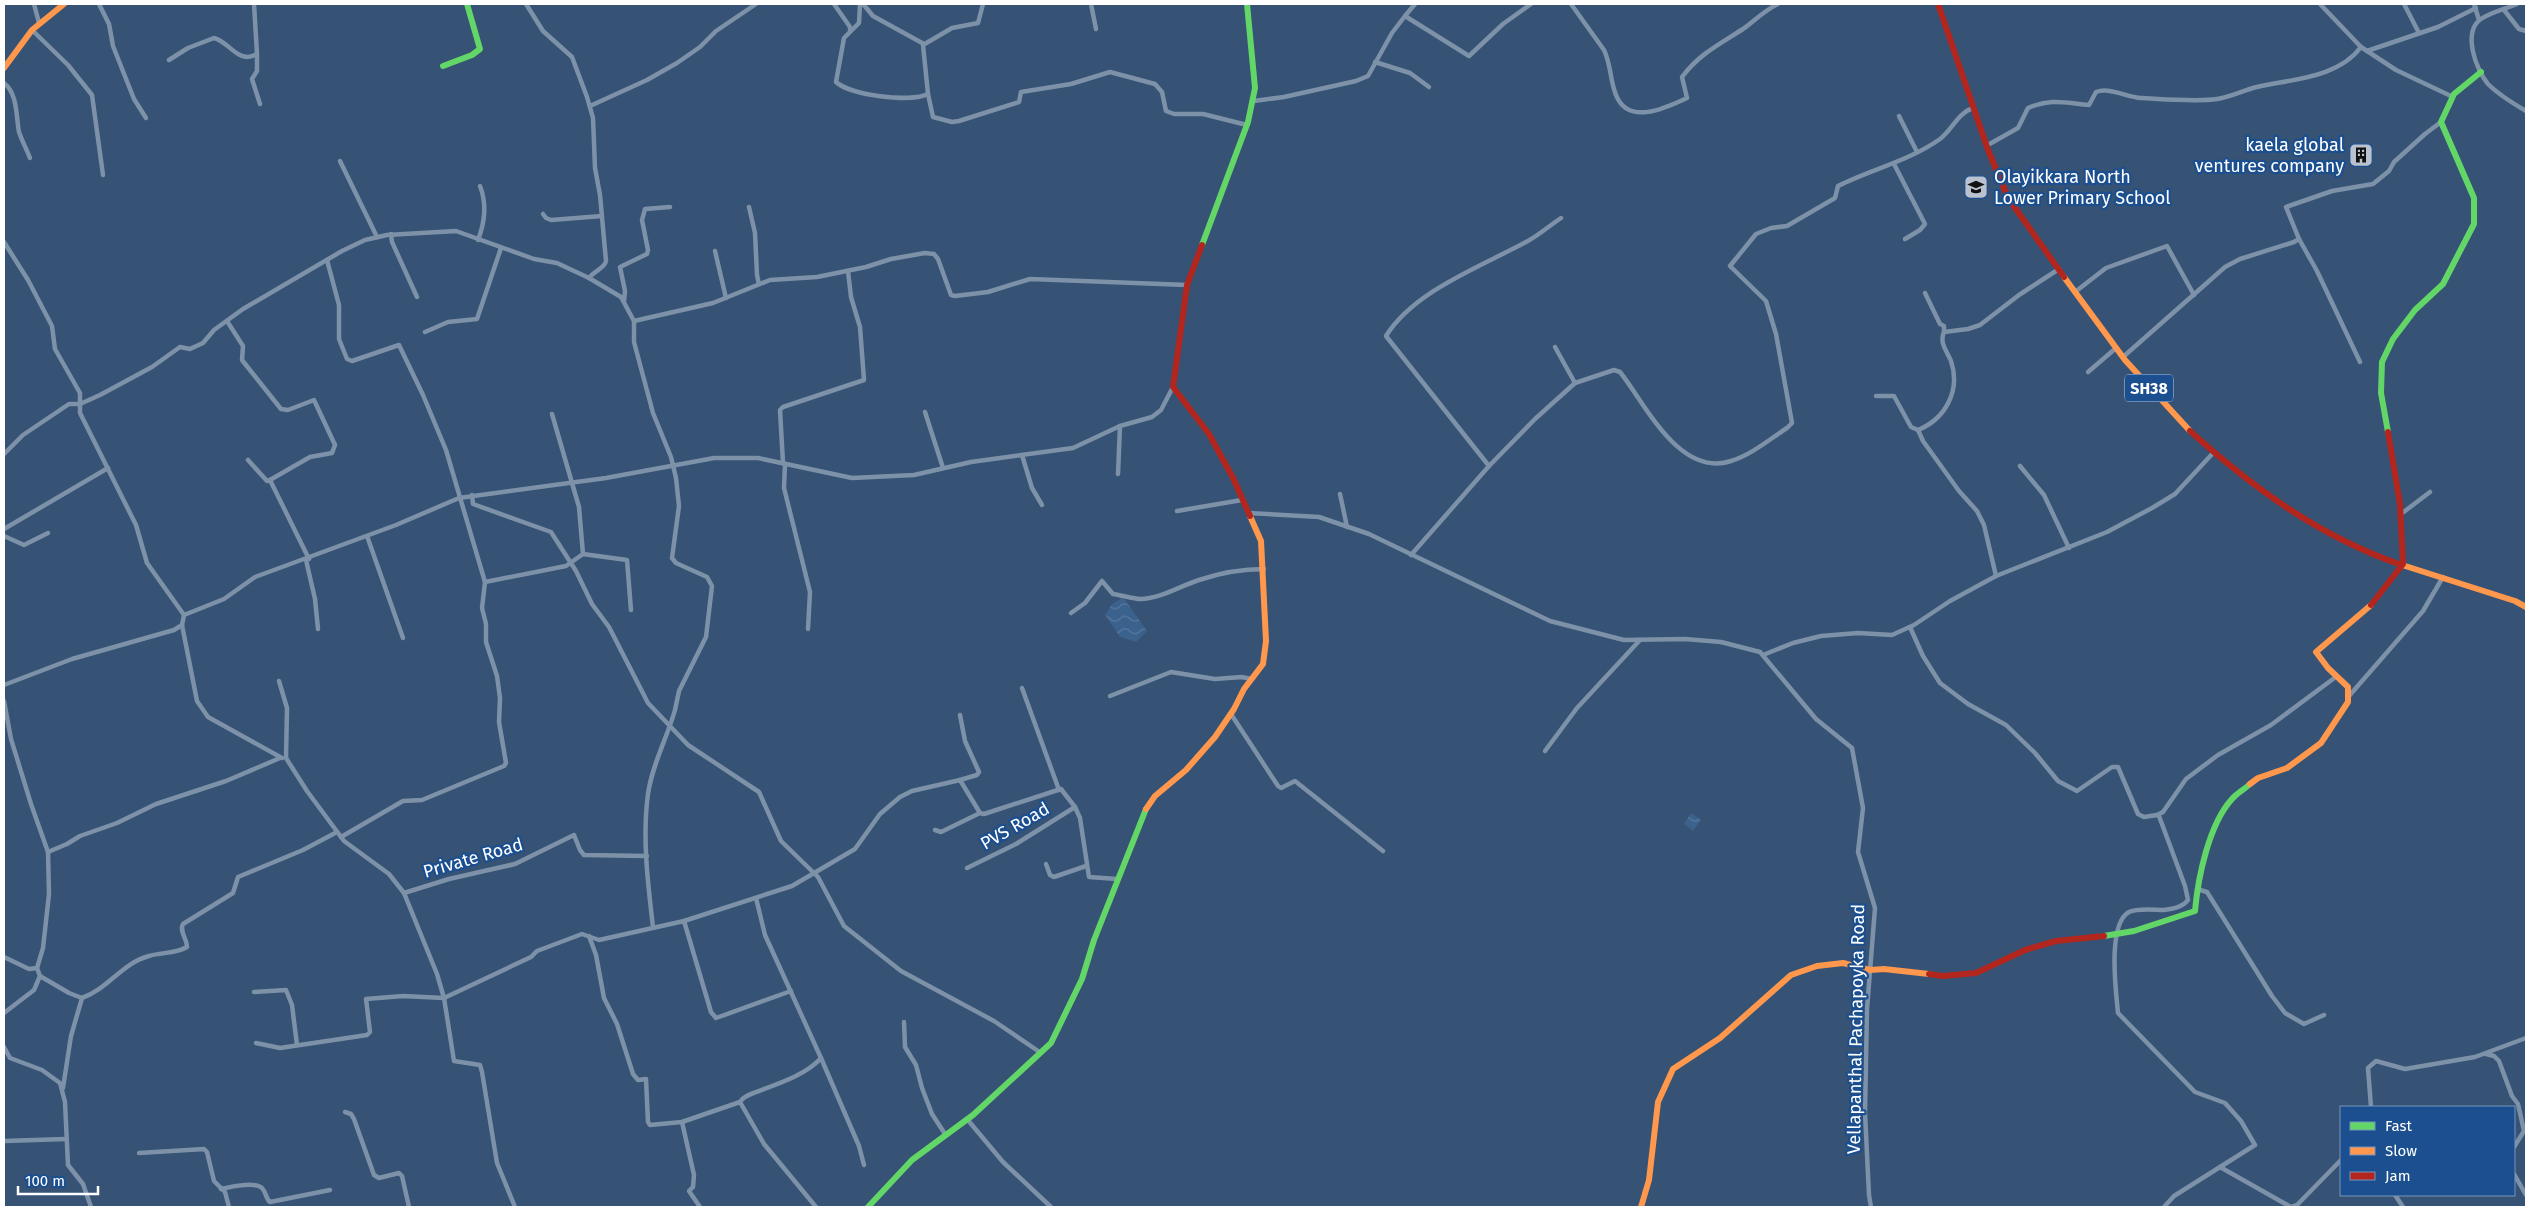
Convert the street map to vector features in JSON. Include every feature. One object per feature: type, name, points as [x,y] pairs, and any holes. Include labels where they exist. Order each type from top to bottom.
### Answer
[{"type":"main road","points":[[4,68],[39,22],[64,4]]},
{"type":"main road","points":[[443,66],[472,55],[480,49],[467,4]]},
{"type":"main road","points":[[868,1207],[912,1160],[967,1118],[1051,1042],[1082,979],[1117,880],[1147,808],[1155,796],[1186,770],[1214,737],[1231,714],[1251,679],[1263,664],[1266,641],[1262,542],[1209,434],[1174,387],[1187,285],[1247,125],[1254,101],[1255,88],[1247,4]]},
{"type":"main road","name":"SH38","points":[[1938,4],[1954,46],[1986,146],[2010,201],[2123,357],[2182,422],[2238,473],[2287,508],[2345,542],[2403,564],[2515,601],[2526,607]]},
{"type":"main road","points":[[1641,1207],[1649,1180],[1658,1102],[1673,1069],[1720,1038],[1791,974],[1816,966],[1843,963],[1870,970],[1884,969],[1942,976],[1976,973],[2025,950],[2056,941],[2134,931],[2195,911],[2197,889],[2217,825],[2232,799],[2258,778],[2287,768],[2320,743],[2348,702],[2348,687],[2316,652],[2377,600],[2403,564],[2401,514],[2393,450],[2381,393],[2382,362],[2394,339],[2415,310],[2443,284],[2474,224],[2474,198],[2441,122],[2454,94],[2481,72]]},
{"type":"street","points":[[34,4],[39,22]]},
{"type":"street","points":[[99,4],[109,24],[113,46],[134,98],[146,118]]},
{"type":"street","points":[[254,4],[258,54],[257,71],[252,79],[260,104]]},
{"type":"street","points":[[526,4],[543,32],[572,57],[593,118],[595,168],[606,261],[604,266],[589,278]]},
{"type":"street","points":[[590,106],[647,80],[677,63],[700,47],[716,31],[756,4]]},
{"type":"street","points":[[834,4],[850,27],[850,30]]},
{"type":"street","points":[[862,4],[859,22],[844,38],[844,48],[835,77],[837,84],[898,98],[928,94]]},
{"type":"street","points":[[862,4],[873,16],[924,44]]},
{"type":"street","points":[[981,4],[978,23],[957,26],[924,44],[922,50],[933,117],[952,122],[1019,102],[1021,92],[1072,84],[1110,72],[1155,84],[1162,92],[1166,111],[1174,114],[1203,114],[1247,125]]},
{"type":"street","points":[[1091,4],[1096,29]]},
{"type":"street","points":[[1254,101],[1284,97],[1356,81],[1368,76],[1405,16],[1415,4]]},
{"type":"street","points":[[1405,16],[1469,56],[1503,24],[1531,4]]},
{"type":"street","points":[[1571,4],[1608,58],[1616,94],[1621,106],[1626,110],[1639,112],[1662,109],[1687,98],[1682,77],[1690,65],[1708,50],[1743,29],[1778,4]]},
{"type":"street","points":[[2320,4],[2361,47],[2396,70],[2453,97]]},
{"type":"street","points":[[2404,4],[2419,33]]},
{"type":"street","points":[[2517,4],[2479,20],[2475,27],[2472,43],[2481,72],[2489,84],[2526,111]]},
{"type":"street","points":[[2367,51],[2454,21],[2475,6],[2479,20]]},
{"type":"street","points":[[2504,10],[2519,29],[2526,31]]},
{"type":"street","points":[[32,30],[68,65],[92,95],[103,175]]},
{"type":"street","points":[[169,60],[188,48],[214,38],[242,57],[252,57],[258,54]]},
{"type":"street","points":[[1986,146],[2018,128],[2028,108],[2038,103],[2060,100],[2089,105],[2096,92],[2102,90],[2139,98],[2217,99],[2259,86],[2282,84],[2321,73],[2353,58],[2361,47]]},
{"type":"street","points":[[1375,62],[1410,73],[1429,88]]},
{"type":"street","points":[[4,83],[13,98],[18,114],[20,134],[30,158]]},
{"type":"street","points":[[1411,555],[1489,466],[1575,383],[1614,370],[1620,372],[1665,434],[1689,454],[1715,464],[1737,458],[1787,428],[1792,423],[1789,404],[1776,334],[1766,300],[1730,266],[1756,234],[1763,230],[1787,226],[1835,198],[1838,186],[1894,164],[1917,152],[1940,138],[1962,114],[1973,108]]},
{"type":"street","points":[[1899,116],[1917,152]]},
{"type":"street","points":[[2360,362],[2317,271],[2299,239],[2286,207],[2332,191],[2373,184],[2389,171],[2394,162],[2441,122]]},
{"type":"street","points":[[340,162],[377,237]]},
{"type":"street","points":[[1894,164],[1925,224],[1920,230],[1905,239]]},
{"type":"street","points":[[478,240],[485,222],[484,194],[480,186]]},
{"type":"street","points":[[749,206],[755,233],[756,275],[760,284]]},
{"type":"street","points":[[624,302],[625,291],[620,267],[647,254],[648,250],[642,220],[644,209],[670,207]]},
{"type":"street","points":[[543,214],[551,220],[602,216]]},
{"type":"street","points":[[1489,466],[1386,336],[1404,316],[1436,290],[1528,241],[1561,218]]},
{"type":"street","points":[[4,454],[23,435],[69,404],[80,404],[152,367],[180,347],[190,349],[203,343],[243,309],[350,247],[377,237],[391,234],[456,231],[534,259],[557,263],[589,278],[621,297],[634,320],[634,342],[653,413],[674,467],[679,506],[672,558],[676,563],[707,577],[712,586],[706,637],[679,691],[670,726],[652,774],[648,795],[647,856],[653,928]]},
{"type":"street","points":[[391,234],[392,242],[417,297]]},
{"type":"street","points":[[2123,357],[2219,272],[2240,259],[2299,239]]},
{"type":"street","points":[[4,242],[28,280],[52,326],[55,349],[80,393],[80,413],[136,525],[147,563],[184,615],[182,625],[197,701],[208,717],[262,744],[283,758],[341,837],[360,854],[389,874],[404,893],[426,941],[444,998],[454,1061],[480,1065],[497,1164],[515,1207]]},
{"type":"street","points":[[2075,292],[2106,268],[2167,246],[2194,295]]},
{"type":"street","points":[[425,332],[448,322],[477,319],[501,248]]},
{"type":"street","points":[[715,251],[726,298]]},
{"type":"street","points":[[634,320],[726,298],[770,280],[817,277],[891,259],[925,253],[934,254],[951,296],[988,292],[1030,279],[1187,285]]},
{"type":"street","points":[[328,260],[339,305],[337,328],[339,339],[347,358],[352,361],[399,345],[446,450],[485,582],[482,608],[486,642],[497,676],[500,698],[500,722],[506,763],[504,766],[422,800],[403,801],[341,837]]},
{"type":"street","points":[[1944,332],[1968,329],[1980,325],[2019,295],[2059,269]]},
{"type":"street","points":[[808,628],[810,592],[784,488],[780,410],[788,405],[864,380],[860,327],[852,302],[848,271]]},
{"type":"street","points":[[1918,430],[1930,425],[1949,404],[1954,378],[1951,362],[1943,344],[1944,326],[1940,324],[1925,293]]},
{"type":"street","points":[[227,321],[243,346],[242,360],[282,409],[288,410],[314,400],[335,445],[332,453],[310,457],[267,481],[262,478],[248,460]]},
{"type":"street","points":[[1555,347],[1575,383]]},
{"type":"street","points":[[2088,372],[2116,348]]},
{"type":"street","points":[[184,615],[224,599],[255,578],[367,536],[459,498],[472,495],[674,467],[714,458],[758,458],[852,478],[914,475],[943,468],[1073,448],[1120,426],[1152,416],[1161,410],[1174,387]]},
{"type":"street","points":[[1876,396],[1894,396],[1911,427],[1918,430],[1923,441],[1954,484],[1977,511],[1984,525],[1996,576]]},
{"type":"street","points":[[925,412],[943,468]]},
{"type":"street","points":[[552,414],[570,482],[579,507],[583,554]]},
{"type":"street","points":[[1118,474],[1120,426]]},
{"type":"street","points":[[1248,513],[1319,517],[1370,534],[1550,621],[1624,640],[1722,642],[1760,652],[1763,655],[1793,643],[1821,636],[1858,633],[1892,635],[1910,627],[1950,601],[1996,576],[2107,532],[2175,494],[2214,452]]},
{"type":"street","points":[[1022,455],[1032,488],[1042,505]]},
{"type":"street","points":[[2020,466],[2044,495],[2069,548]]},
{"type":"street","points":[[4,529],[108,468]]},
{"type":"street","points":[[270,480],[307,559],[315,599],[318,629]]},
{"type":"street","points":[[2401,514],[2430,492]]},
{"type":"street","points":[[1340,494],[1347,527]]},
{"type":"street","points":[[472,495],[473,504],[551,532],[592,604],[609,627],[648,703],[688,745],[759,792],[781,840],[814,873],[844,926],[901,971],[994,1021],[1041,1053]]},
{"type":"street","points":[[1177,510],[1242,500]]},
{"type":"street","points":[[4,536],[24,545],[48,533]]},
{"type":"street","points":[[367,536],[403,638]]},
{"type":"street","points":[[485,582],[566,566],[583,554],[627,560],[631,610]]},
{"type":"street","points":[[1070,613],[1085,603],[1102,581],[1113,594],[1138,599],[1170,591],[1200,579],[1244,569],[1264,568]]},
{"type":"street","points":[[2348,697],[2423,611],[2443,577]]},
{"type":"street","points":[[4,685],[72,659],[174,630],[182,625]]},
{"type":"street","points":[[1910,627],[1923,656],[1940,684],[1980,712],[2006,725],[2035,752],[2058,781],[2077,791],[2112,767],[2118,767],[2138,814],[2144,817],[2163,812],[2186,779],[2218,755],[2271,725],[2337,676]]},
{"type":"street","points":[[1545,751],[1577,708],[1640,640]]},
{"type":"street","name":"Vellapanthal Pachapoyka Road","points":[[1763,655],[1816,719],[1852,748],[1863,808],[1858,852],[1874,908],[1865,1113],[1868,1194],[1871,1207]]},
{"type":"street","points":[[1110,696],[1171,672],[1215,679],[1242,677],[1251,679]]},
{"type":"street","points":[[279,681],[287,708],[283,758]]},
{"type":"street","name":"PVS Road","points":[[1022,688],[1059,790]]},
{"type":"street","points":[[4,701],[6,722],[48,852],[49,894],[43,948],[37,968],[40,976],[69,993],[82,998],[101,989],[119,972],[137,960],[148,956],[182,950],[187,947],[187,940],[181,931],[182,924],[233,893],[238,877],[303,850],[337,832]]},
{"type":"street","points":[[1231,714],[1278,786],[1281,788],[1294,781],[1383,851]]},
{"type":"street","points":[[256,1044],[280,1048],[367,1035],[370,1032],[371,1026],[366,999],[373,996],[444,998],[531,957],[537,951],[582,934],[599,940],[684,921],[792,886],[855,849],[880,814],[900,797],[912,791],[978,775],[979,772],[965,741],[960,715]]},
{"type":"street","points":[[48,852],[68,844],[80,836],[117,823],[156,804],[283,758]]},
{"type":"street","points":[[960,780],[980,813]]},
{"type":"street","points":[[935,830],[941,832],[980,813],[984,814],[1062,789],[1075,806],[1082,826],[1089,877],[1117,880]]},
{"type":"street","name":"PVS Road","points":[[967,868],[1016,844],[1075,806]]},
{"type":"street","points":[[2157,815],[2169,841],[2188,900],[2185,905],[2171,909],[2130,912],[2122,918],[2113,949],[2118,1013],[2195,1092],[2225,1103],[2254,1138],[2255,1145],[2174,1196],[2164,1207]]},
{"type":"street","name":"Private Road","points":[[404,893],[449,879],[515,864],[574,835],[584,855],[647,856]]},
{"type":"street","points":[[1046,864],[1050,875],[1054,877],[1086,866]]},
{"type":"street","points":[[2197,889],[2208,892],[2237,942],[2285,1013],[2304,1024],[2324,1015]]},
{"type":"street","points":[[756,898],[764,935],[821,1058],[859,1146],[864,1165]]},
{"type":"street","points":[[684,921],[711,1012],[716,1018],[790,991]]},
{"type":"street","points":[[590,936],[596,955],[604,998],[617,1024],[633,1074],[638,1080],[646,1079],[648,1122],[652,1126],[682,1122],[740,1102],[744,1097],[773,1086],[807,1069],[821,1058]]},
{"type":"street","points":[[4,957],[30,969],[37,968]]},
{"type":"street","points":[[4,1013],[34,990],[40,976]]},
{"type":"street","points":[[254,992],[286,990],[292,1005],[299,1045]]},
{"type":"street","points":[[62,1092],[71,1036],[82,998]]},
{"type":"street","points":[[904,1022],[905,1047],[916,1064],[922,1088],[932,1114],[945,1134]]},
{"type":"street","points":[[2371,1106],[2368,1068],[2376,1061],[2405,1069],[2485,1054],[2526,1038]]},
{"type":"street","points":[[4,1047],[10,1058],[22,1065],[42,1070],[60,1084],[68,1165],[83,1184],[91,1207]]},
{"type":"street","points":[[2485,1054],[2494,1056],[2499,1061],[2512,1096],[2518,1104],[2524,1131],[2515,1145]]},
{"type":"street","points":[[740,1102],[764,1144],[816,1207]]},
{"type":"street","points":[[345,1112],[351,1114],[354,1119],[374,1175],[379,1178],[400,1173],[409,1207]]},
{"type":"street","points":[[967,1118],[1004,1162],[1051,1207]]},
{"type":"street","points":[[682,1122],[694,1175],[693,1187],[690,1190],[700,1207]]},
{"type":"street","points":[[4,1140],[66,1139]]},
{"type":"street","points":[[139,1153],[204,1149],[207,1152],[214,1180],[224,1192],[229,1207]]},
{"type":"street","points":[[2220,1167],[2291,1207],[2297,1205],[2340,1161]]},
{"type":"street","points":[[2515,1176],[2526,1195]]},
{"type":"street","points":[[221,1189],[246,1186],[260,1187],[270,1202],[330,1190]]},
{"type":"street","points":[[2396,1196],[2403,1207]]},
{"type":"water","points":[[1123,597],[1147,631],[1136,642],[1120,637],[1105,615],[1112,604]]},
{"type":"water","points":[[1691,813],[1701,820],[1693,831],[1684,824]]},
{"type":"traffic: fast","points":[[443,66],[472,55],[480,49],[467,4]]},
{"type":"traffic: fast","points":[[1202,245],[1248,122],[1255,88],[1247,4]]},
{"type":"traffic: fast","points":[[2388,432],[2381,393],[2382,362],[2393,339],[2415,310],[2443,284],[2474,224],[2474,198],[2441,122],[2454,94],[2481,72]]},
{"type":"traffic: fast","points":[[2104,936],[2134,931],[2195,911],[2202,867],[2217,822],[2232,799],[2250,784]]},
{"type":"traffic: fast","points":[[868,1207],[912,1160],[973,1115],[1051,1043],[1082,979],[1094,940],[1146,809]]},
{"type":"traffic: slow","points":[[4,68],[32,30],[64,4]]},
{"type":"traffic: slow","points":[[2064,277],[2125,360],[2190,431]]},
{"type":"traffic: slow","points":[[1146,809],[1155,796],[1186,770],[1215,737],[1234,709],[1244,689],[1263,664],[1266,641],[1261,541],[1250,516]]},
{"type":"traffic: slow","points":[[2399,564],[2515,601],[2526,607]]},
{"type":"traffic: slow","points":[[2250,784],[2258,778],[2287,768],[2321,743],[2348,702],[2348,687],[2328,668],[2316,652],[2371,605]]},
{"type":"traffic: slow","points":[[1641,1207],[1649,1180],[1658,1102],[1673,1069],[1720,1038],[1791,975],[1817,966],[1843,963],[1870,970],[1884,969],[1929,974]]},
{"type":"traffic: jam","points":[[1938,4],[1988,150],[2008,198],[2064,277]]},
{"type":"traffic: jam","points":[[1202,245],[1187,285],[1173,387],[1209,434],[1233,478],[1250,516]]},
{"type":"traffic: jam","points":[[2190,431],[2263,491],[2314,525],[2370,553],[2399,564]]},
{"type":"traffic: jam","points":[[2371,605],[2403,564],[2400,504],[2388,432]]},
{"type":"traffic: jam","points":[[1929,974],[1942,976],[1976,973],[2025,950],[2056,941],[2104,936]]},
{"type":"place","name":"kaela global ventures company","points":[[2361,155]]},
{"type":"place","name":"Olayikkara North Lower Primary School","points":[[1976,187]]}]
